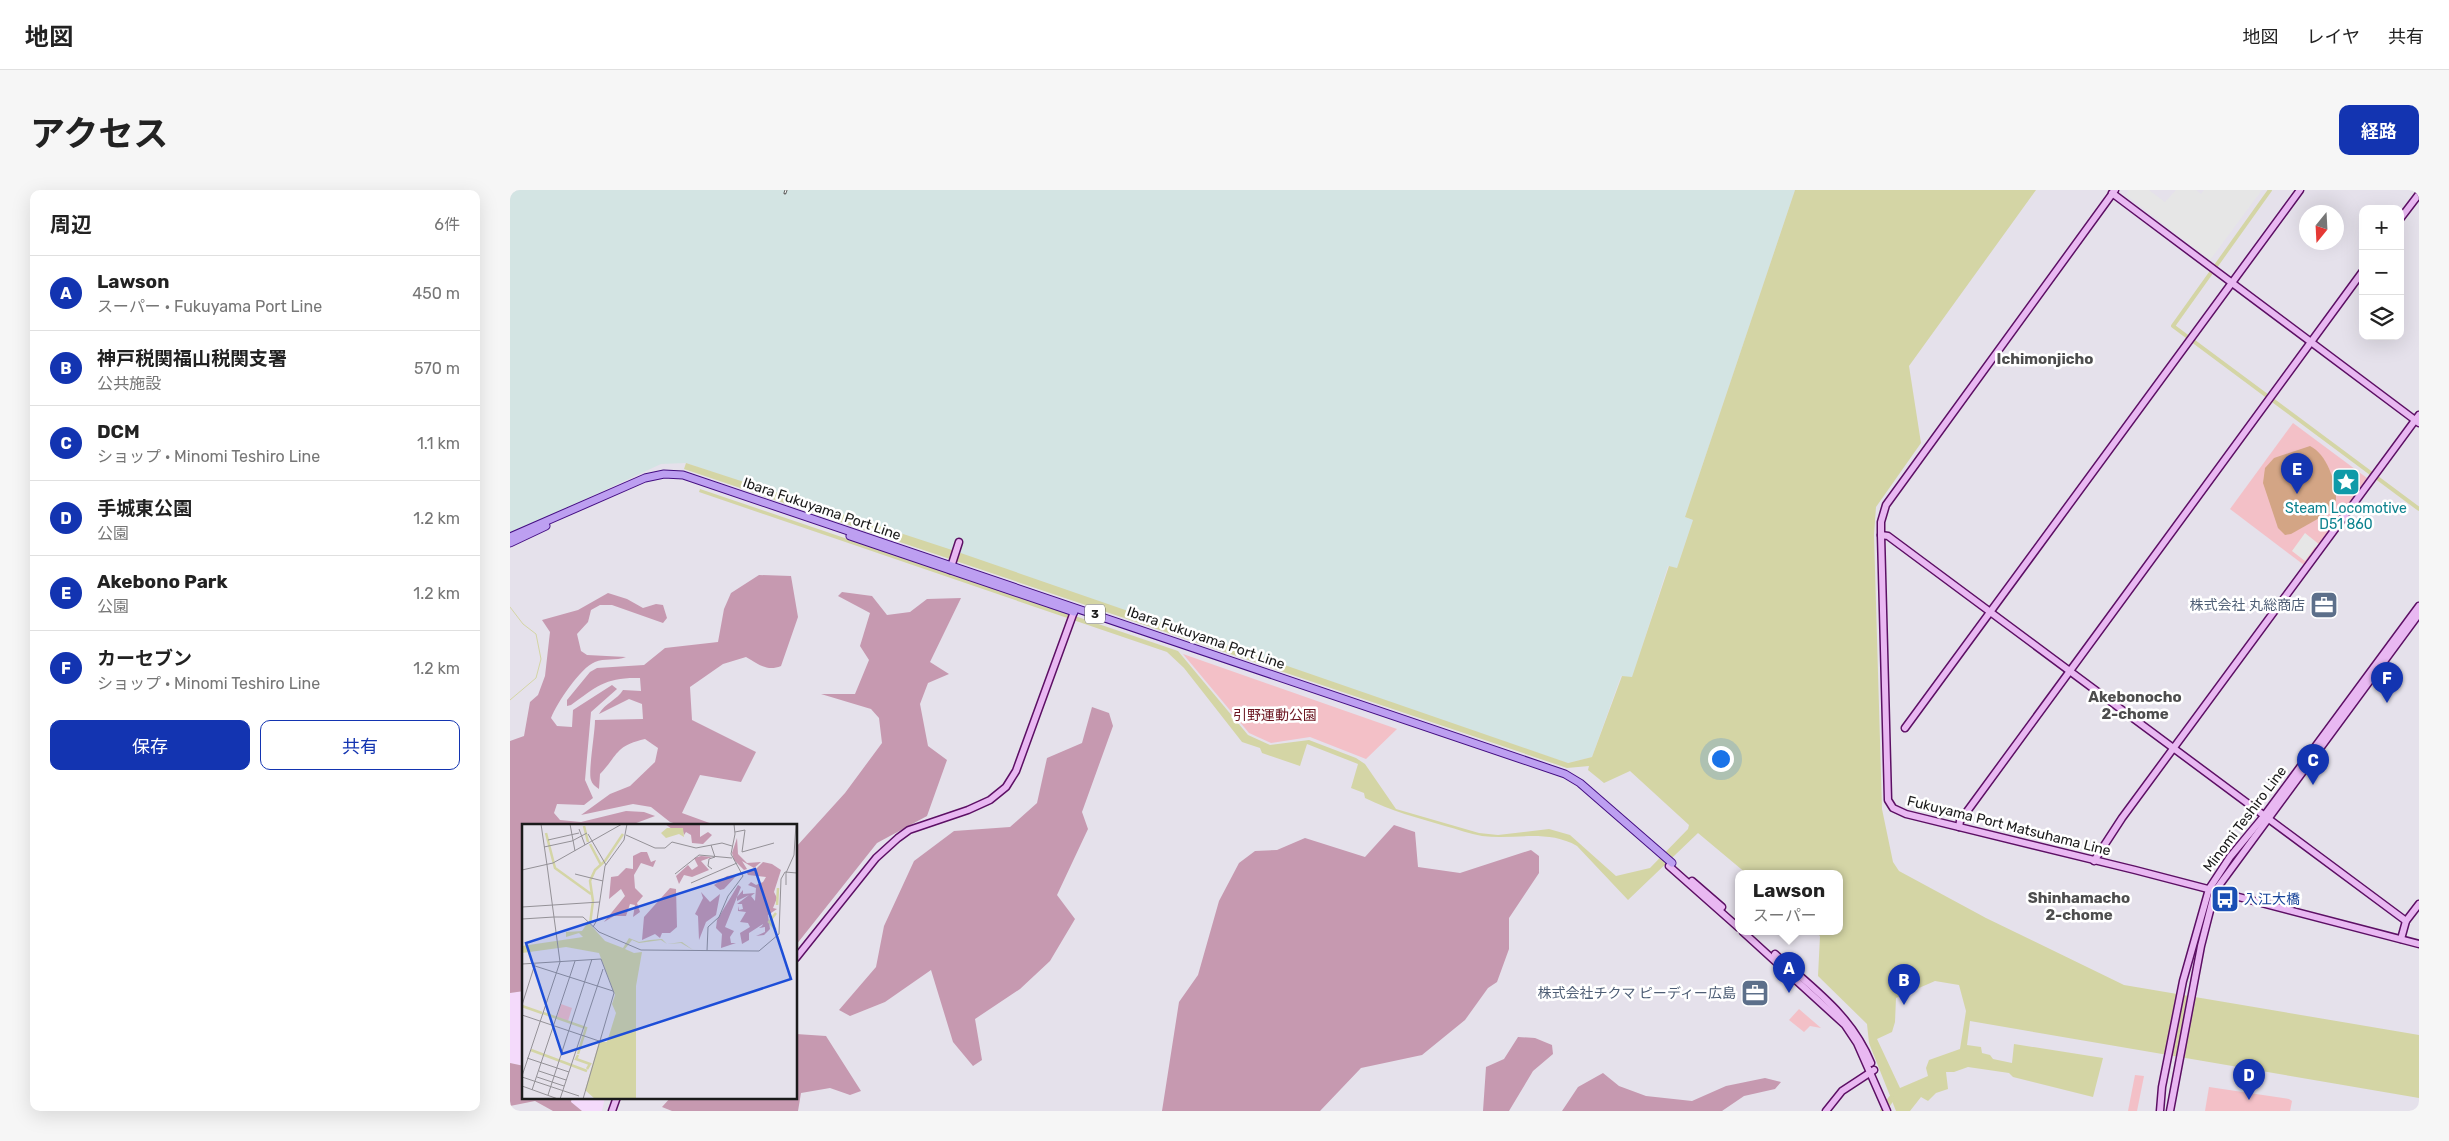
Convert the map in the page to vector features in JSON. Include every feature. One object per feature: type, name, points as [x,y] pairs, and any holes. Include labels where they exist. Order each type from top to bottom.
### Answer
[{"type":"main road","name":"Ibara Fukuyama Port Line","points":[[510,537],[645,478],[676,474],[691,477],[1074,610],[1565,774],[1580,783],[1670,864]]},
{"type":"main road","name":"Ibara Fukuyama Port Line","points":[[510,543],[646,482],[664,478],[675,478],[951,566]]},
{"type":"street","points":[[1904,728],[2300,190]]},
{"type":"street","points":[[2094,861],[2122,818],[2373,477],[2418,419],[2211,268],[2114,192]]},
{"type":"street","name":"Fukuyama Port Matsuhama Line","points":[[2114,192],[1886,505],[1881,522],[1880,535],[1888,800],[1893,808],[1906,814],[2419,944]]},
{"type":"street","points":[[2404,214],[2419,194]]},
{"type":"street","points":[[1958,827],[2069,670],[2359,276]]},
{"type":"street","points":[[1880,535],[1888,536],[2406,921]]},
{"type":"street","points":[[951,566],[958,545]]},
{"type":"street","name":"Minomi Teshiro Line","points":[[2266,818],[2419,606]]},
{"type":"street","points":[[798,956],[876,858],[898,838],[909,830],[968,810],[990,800],[1006,787],[1016,771],[1074,610]]},
{"type":"street","name":"Minomi Teshiro Line","points":[[2160,1111],[2179,997],[2212,890],[2230,857],[2266,818],[2419,614]]},
{"type":"street","points":[[1670,864],[1735,920]]},
{"type":"street","points":[[1670,864],[1735,924]]},
{"type":"street","name":"Minomi Teshiro Line","points":[[2170,1111],[2212,890]]},
{"type":"street","points":[[2402,939],[2406,921],[2419,904]]},
{"type":"street","points":[[1746,935],[1839,1017],[1858,1043],[1872,1071]]},
{"type":"street","points":[[1752,935],[1848,1022],[1861,1041],[1887,1111]]},
{"type":"street","points":[[1826,1111],[1842,1091],[1872,1071]]},
{"type":"street","points":[[1880,1090],[1891,1111]]},
{"type":"street","points":[[612,1111],[617,1098]]},
{"type":"shaded area","points":[[510,190],[1795,190],[1685,517],[1693,520],[1677,568],[1668,566],[1632,678],[1621,676],[1592,757],[1567,763],[686,463],[661,464],[510,534]]},
{"type":"shaded area","points":[[1795,190],[2036,190],[1909,366],[1921,443],[1876,507],[1874,535],[1882,809],[1893,862],[1899,871],[1986,918],[2124,985],[2419,1035],[2419,1098],[1970,1021],[1967,1045],[1981,1047],[1982,1053],[1990,1055],[1993,1059],[2012,1063],[2014,1044],[2103,1058],[2093,1097],[2013,1077],[2009,1073],[1968,1067],[1954,1072],[1946,1072],[1948,1089],[1936,1093],[1928,1101],[1921,1097],[1910,1111],[1896,1111],[1869,1043],[1867,1024],[1818,976],[1819,935],[1843,935],[1843,870],[1742,870],[1698,833],[1628,900],[1577,846],[1566,841],[1542,836],[1482,836],[1415,817],[1375,803],[1365,798],[1364,793],[1351,788],[1358,764],[1307,744],[1300,766],[1262,753],[1260,748],[1242,742],[1184,668],[1167,652],[699,492],[700,489],[1178,651],[1248,735],[1270,745],[1309,740],[1356,758],[1365,764],[1396,809],[1479,833],[1498,835],[1549,829],[1570,835],[1616,876],[1650,868],[1688,829],[1689,825],[1630,771],[1604,783],[1588,770],[1589,766],[1567,768],[684,469],[686,463],[949,549],[1568,763],[1592,757],[1622,676],[1632,677],[1669,566],[1677,568],[1693,520],[1685,517]],"holes":[[[1935,981],[1959,985],[1966,1011],[1960,1049],[1929,1060],[1926,1068],[1928,1076],[1900,1088],[1877,1039],[1892,1032],[1895,1022],[1896,998]]]},
{"type":"shaded area","points":[[2129,190],[2149,190],[2165,202],[2176,190],[2196,190],[2201,194],[2204,190],[2262,190],[2210,260],[2126,195]]},
{"type":"shaded area","points":[[2310,446],[2326,462],[2330,470],[2335,487],[2336,502],[2330,512],[2291,534],[2285,535],[2278,528],[2263,483],[2265,468],[2274,458]]},
{"type":"shaded area","points":[[2305,533],[2320,545],[2317,548],[2315,547],[2305,561],[2292,551]]},
{"type":"shaded area","points":[[759,575],[791,576],[798,617],[781,666],[767,668],[746,657],[723,664],[690,687],[692,720],[756,752],[741,782],[700,775],[682,813],[712,824],[677,824],[670,822],[651,807],[633,804],[581,815],[610,794],[630,786],[655,762],[658,748],[645,739],[623,748],[600,774],[599,789],[592,783],[590,776],[595,720],[643,719],[642,704],[629,699],[599,714],[623,690],[641,691],[640,678],[619,679],[602,684],[567,706],[567,700],[590,672],[597,668],[644,665],[665,648],[718,642],[724,609],[731,593]]},
{"type":"shaded area","points":[[842,592],[872,596],[887,615],[910,612],[927,599],[961,598],[930,662],[949,674],[928,683],[920,704],[928,746],[947,760],[927,816],[877,843],[798,942],[798,845],[845,793],[882,743],[879,718],[871,709],[821,694],[855,694],[869,660],[860,646],[870,613],[838,596]]},
{"type":"shaded area","points":[[608,593],[627,599],[643,608],[656,604],[663,605],[667,618],[663,623],[612,605],[600,605],[591,610],[588,622],[577,634],[581,651],[587,655],[626,657],[599,661],[589,666],[570,687],[551,718],[557,726],[572,727],[573,710],[612,685],[617,689],[591,712],[585,780],[593,798],[584,805],[557,804],[554,813],[560,820],[581,822],[626,811],[644,812],[655,816],[634,824],[522,824],[522,991],[510,993],[510,741],[524,736],[530,702],[538,695],[545,676],[550,632],[542,620],[578,610]]},
{"type":"shaded area","points":[[1092,707],[1109,713],[1113,726],[1082,812],[1088,829],[1057,895],[1075,919],[1050,961],[1020,989],[975,1019],[982,1060],[973,1066],[953,1042],[931,970],[885,1002],[850,1016],[839,1010],[876,967],[884,926],[914,861],[954,831],[1010,827],[1037,803],[1047,758],[1082,743]]},
{"type":"shaded area","points":[[1394,825],[1415,832],[1418,867],[1460,873],[1531,850],[1539,856],[1539,873],[1509,918],[1509,949],[1497,982],[1488,988],[1465,1020],[1422,1055],[1361,1068],[1320,1111],[1162,1111],[1179,1002],[1198,975],[1219,901],[1239,863],[1255,851],[1277,850],[1305,838],[1365,857]]},
{"type":"shaded area","points":[[522,991],[522,1066],[510,1063],[510,993]]},
{"type":"shaded area","points":[[798,1034],[826,1036],[861,1091],[850,1095],[830,1088],[801,1093],[798,1111],[672,1111],[662,1107],[670,1098],[798,1098]]},
{"type":"shaded area","points":[[1518,1037],[1535,1038],[1552,1045],[1553,1054],[1533,1071],[1509,1111],[1483,1111],[1486,1067],[1504,1059]]},
{"type":"shaded area","points":[[510,1063],[522,1066],[522,1098],[572,1098],[571,1102],[582,1111],[553,1111],[535,1101],[510,1106]]},
{"type":"shaded area","points":[[1603,1073],[1619,1086],[1646,1096],[1692,1101],[1726,1086],[1765,1078],[1781,1082],[1775,1089],[1744,1096],[1722,1111],[1562,1111],[1578,1087]]},
{"type":"shaded area","points":[[572,1098],[605,1098],[602,1111],[582,1111],[571,1102]]},
{"type":"green space","points":[[2293,423],[2367,478],[2304,565],[2230,509]]},
{"type":"green space","name":"引野運動公園","points":[[1183,654],[1397,729],[1366,759],[1310,737],[1271,743],[1249,733]]},
{"type":"green space","points":[[1799,1009],[1821,1028],[1810,1026],[1804,1032],[1789,1020]]},
{"type":"green space","points":[[2135,1075],[2144,1076],[2137,1111],[2128,1111]]},
{"type":"green space","points":[[2209,1087],[2289,1099],[2292,1101],[2290,1111],[2205,1111]]},
{"type":"waterway","points":[[2270,190],[2173,326],[2419,509]]},
{"type":"waterway","points":[[510,607],[523,624],[536,634],[541,659],[536,678],[510,700]]},
{"type":"waterway","points":[[1883,1111],[1891,1099]]},
{"type":"place","name":"Steam Locomotive D51 860","points":[[2346,482]]},
{"type":"place","name":"Akebono Park","points":[[2297,494]]},
{"type":"place","name":"株式会社 丸総商店","points":[[2324,605]]},
{"type":"place","name":"カーセブン","points":[[2387,703]]},
{"type":"place","name":"DCM","points":[[2313,785]]},
{"type":"place","name":"入江大橋","points":[[2225,899]]},
{"type":"place","name":"株式会社チクマ ピーディー広島","points":[[1755,993]]},
{"type":"place","name":"Lawson","points":[[1789,993]]},
{"type":"place","name":"神戸税関福山税関支署","points":[[1904,1005]]},
{"type":"place","name":"手城東公園","points":[[2249,1100]]},
{"type":"district","name":"Ichimonjicho","points":[[2045,359]]},
{"type":"district","name":"Akebonocho 2-chome","points":[[2135,706]]},
{"type":"district","name":"Shinhamacho 2-chome","points":[[2079,906]]}]
